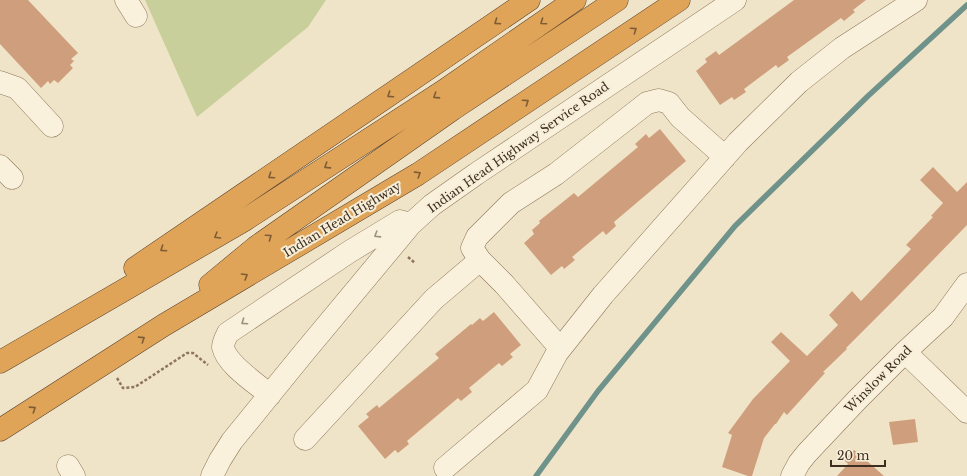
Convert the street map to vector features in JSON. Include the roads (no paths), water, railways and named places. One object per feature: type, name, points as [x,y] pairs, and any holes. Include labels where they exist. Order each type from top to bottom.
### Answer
[{"type":"highway","points":[[0,361],[529,0]]},
{"type":"highway","points":[[0,361],[243,221],[442,92],[575,0]]},
{"type":"highway","points":[[164,325],[256,246],[453,109],[617,0]]},
{"type":"highway","name":"Indian Head Highway","points":[[0,430],[164,325],[418,174],[679,0]]},
{"type":"street","name":"Indian Head Highway Service Road","points":[[212,476],[232,441],[411,224],[432,205],[476,174],[735,0]]},
{"type":"street","points":[[445,468],[537,390],[560,348],[603,295],[738,142],[799,82],[842,48],[916,0]]},
{"type":"street","points":[[0,82],[17,88],[52,126]]},
{"type":"street","points":[[560,348],[504,284],[480,260],[472,248],[477,237],[511,203],[556,174],[647,103],[659,100],[669,104],[680,117],[725,156]]},
{"type":"street","points":[[270,394],[231,362],[223,348],[224,341],[228,333],[349,252],[400,221],[411,224]]},
{"type":"street","points":[[305,439],[434,299],[480,260]]},
{"type":"street","name":"Winslow Road","points":[[792,476],[799,463],[807,453],[857,400],[943,316],[967,284]]},
{"type":"street","points":[[905,352],[967,412]]},
{"type":"waterway","points":[[536,476],[598,391],[735,226],[868,96],[967,5]]}]
